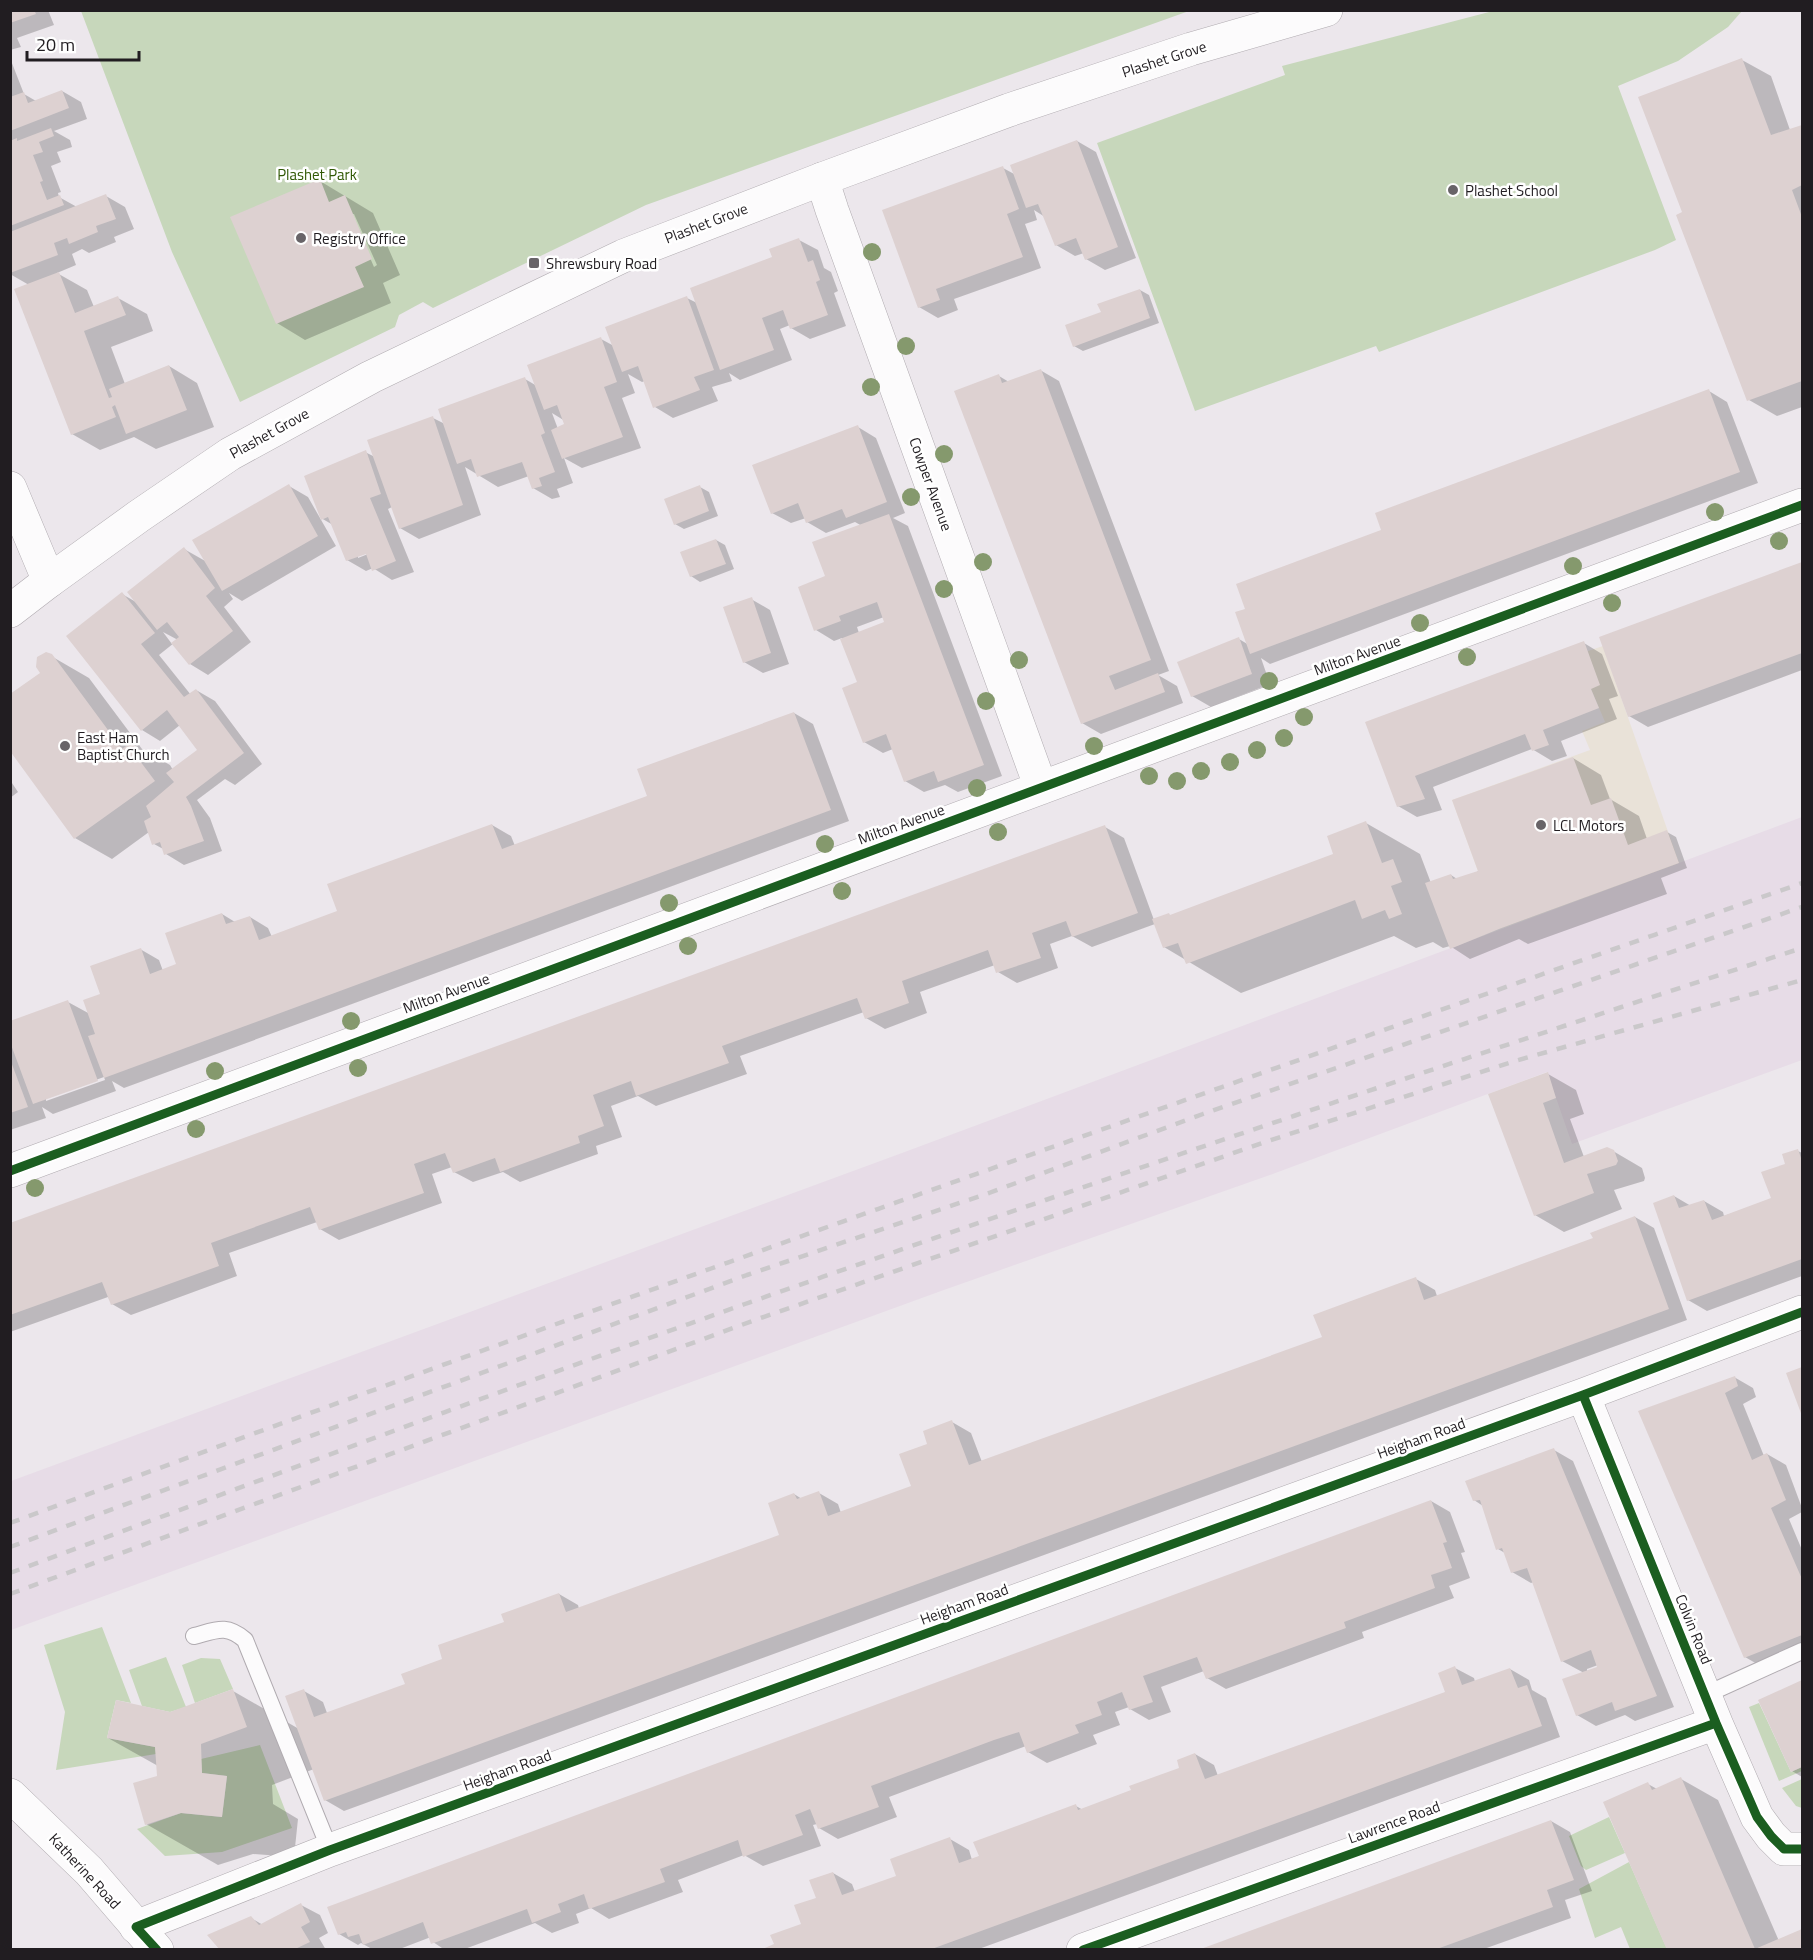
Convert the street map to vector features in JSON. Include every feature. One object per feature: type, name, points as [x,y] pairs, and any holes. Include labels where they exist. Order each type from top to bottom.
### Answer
[{"type":"street","name":"Plashet Grove","points":[[10,611],[49,580],[230,454],[371,377],[622,256],[822,178],[1009,110],[1191,49],[1326,10]]},
{"type":"street","name":"Cowper Avenue","points":[[822,178],[1041,788]]},
{"type":"street","points":[[10,488],[49,580]]},
{"type":"street","name":"Milton Avenue","points":[[10,1171],[1803,505]]},
{"type":"street","name":"Heigham Road","points":[[147,1938],[330,1850],[1583,1395],[1803,1312]]},
{"type":"street","name":"Colvin Road","points":[[1583,1395],[1710,1709],[1757,1817],[1771,1836],[1784,1848],[1803,1849]]},
{"type":"street","name":"Lawrence Road","points":[[1083,1950],[1710,1709]]},
{"type":"street","name":"Katherine Road","points":[[10,1795],[89,1871],[147,1938]]},
{"type":"lane","points":[[194,1636],[220,1629],[235,1631],[245,1640],[330,1850]]},
{"type":"lane","points":[[1710,1709],[1803,1651]]},
{"type":"shaded area","name":"LCL Motors","points":[[1603,646],[1679,863],[1499,929],[1452,800],[1590,750],[1582,731],[1605,722],[1591,689],[1588,651]]},
{"type":"shaded area","points":[[1802,817],[1802,1060],[1572,1144],[1547,1072],[1267,1176],[941,1291],[11,1630],[11,1481],[902,1153]]},
{"type":"green space","name":"Plashet Park","points":[[81,11],[1189,11],[646,205],[433,308],[423,302],[399,315],[395,327],[240,402],[172,252]]},
{"type":"green space","name":"Plashet School","points":[[1493,11],[1742,11],[1728,27],[1678,61],[1618,86],[1676,240],[1655,250],[1379,352],[1376,346],[1195,411],[1097,143],[1285,75],[1282,66]]},
{"type":"green space","points":[[102,1627],[131,1703],[116,1700],[107,1738],[155,1747],[156,1754],[56,1770],[65,1712],[44,1645]]},
{"type":"green space","points":[[166,1657],[186,1707],[170,1712],[142,1706],[129,1670]]},
{"type":"green space","points":[[201,1658],[220,1659],[233,1689],[195,1703],[182,1665]]},
{"type":"green space","points":[[1759,1703],[1791,1772],[1802,1767],[1802,1771],[1779,1781],[1749,1707]]},
{"type":"green space","points":[[260,1745],[292,1828],[222,1852],[165,1856],[137,1829],[181,1813],[222,1817],[227,1776],[202,1773],[201,1759]]},
{"type":"green space","points":[[1802,1779],[1802,1808],[1796,1806],[1782,1788]]},
{"type":"green space","points":[[1609,1817],[1625,1853],[1586,1870],[1581,1866],[1569,1836]]},
{"type":"green space","points":[[1629,1862],[1667,1949],[1630,1949],[1621,1927],[1595,1938],[1579,1889]]},
{"type":"building","points":[[10,10],[34,10],[36,14],[10,23]]},
{"type":"building","points":[[1742,58],[1771,135],[1802,125],[1802,185],[1792,190],[1802,217],[1802,381],[1747,401],[1676,215],[1682,212],[1638,97]]},
{"type":"building","points":[[62,90],[69,108],[10,131],[10,97],[24,92],[28,103]]},
{"type":"building","points":[[51,128],[54,136],[39,142],[43,152],[33,155],[43,181],[40,182],[47,200],[60,195],[64,205],[10,226],[10,141],[17,138],[17,141]]},
{"type":"building","points":[[1077,140],[1118,247],[1085,260],[1076,238],[1055,246],[1038,204],[1026,208],[1010,165]]},
{"type":"building","points":[[1003,166],[1019,209],[1007,214],[1023,257],[936,289],[940,300],[918,308],[882,210]]},
{"type":"building","name":"Registry Office","points":[[320,179],[329,202],[345,195],[372,259],[355,267],[364,287],[276,324],[230,217]]},
{"type":"building","points":[[106,194],[116,219],[96,226],[98,232],[69,244],[67,238],[54,243],[58,255],[10,273],[10,232]]},
{"type":"building","points":[[799,238],[808,262],[813,260],[820,280],[816,282],[828,315],[790,329],[783,310],[762,318],[774,350],[720,370],[690,288],[772,257],[769,249]]},
{"type":"building","points":[[59,272],[75,313],[118,296],[126,315],[84,331],[109,398],[112,397],[109,389],[169,365],[187,410],[126,434],[115,405],[112,407],[116,417],[71,435],[14,289]]},
{"type":"building","points":[[1140,289],[1150,318],[1073,347],[1065,325],[1101,312],[1097,304]]},
{"type":"building","points":[[687,296],[714,370],[694,377],[700,390],[653,408],[638,366],[622,372],[605,327]]},
{"type":"building","points":[[601,337],[617,382],[604,387],[623,437],[562,459],[551,430],[564,424],[557,405],[544,410],[527,365]]},
{"type":"building","points":[[1041,369],[1151,660],[1109,676],[1115,690],[1158,673],[1165,692],[1081,724],[954,391],[999,374],[1002,383]]},
{"type":"building","points":[[525,377],[545,433],[541,435],[555,472],[539,478],[542,486],[532,489],[522,462],[477,477],[471,459],[457,464],[438,409]]},
{"type":"building","points":[[1709,389],[1740,472],[1250,654],[1235,612],[1245,609],[1236,584],[1381,530],[1375,513]]},
{"type":"building","points":[[433,416],[463,505],[399,529],[367,440]]},
{"type":"building","points":[[858,425],[887,502],[846,518],[842,509],[806,523],[798,503],[771,514],[752,465]]},
{"type":"building","points":[[366,450],[381,494],[370,498],[396,561],[372,571],[366,554],[346,561],[328,517],[321,520],[304,476]]},
{"type":"building","points":[[289,484],[318,536],[222,591],[192,540]]},
{"type":"building","points":[[700,485],[709,511],[674,525],[664,499]]},
{"type":"building","points":[[889,514],[984,765],[938,782],[934,771],[904,782],[886,734],[863,743],[842,688],[857,682],[840,639],[884,622],[877,602],[839,616],[841,621],[814,631],[798,587],[825,576],[812,542]]},
{"type":"building","points":[[716,539],[726,564],[690,577],[680,552]]},
{"type":"building","points":[[184,547],[215,588],[206,596],[233,631],[189,665],[171,643],[179,637],[167,622],[157,630],[127,592]]},
{"type":"building","points":[[1802,562],[1802,653],[1628,717],[1599,637]]},
{"type":"building","points":[[122,592],[155,633],[141,644],[184,697],[196,689],[244,753],[186,797],[204,841],[164,855],[160,842],[152,845],[144,821],[151,817],[146,806],[174,782],[166,773],[197,750],[167,710],[141,731],[66,636]]},
{"type":"building","points":[[752,597],[771,653],[743,663],[723,607]]},
{"type":"building","points":[[1239,637],[1252,674],[1191,697],[1177,662]]},
{"type":"building","points":[[1584,641],[1600,685],[1591,689],[1599,708],[1543,730],[1549,745],[1532,751],[1525,734],[1415,776],[1425,799],[1397,807],[1365,722]]},
{"type":"building","name":"East Ham Baptist Church","points":[[46,652],[52,654],[122,749],[132,742],[141,753],[137,757],[155,781],[74,839],[10,751],[10,694],[40,673],[36,667],[37,657]]},
{"type":"building","points":[[794,712],[831,810],[104,1078],[88,1036],[95,1034],[83,1000],[100,994],[90,966],[141,948],[150,974],[176,964],[165,933],[222,913],[226,924],[250,916],[259,940],[337,911],[327,884],[492,824],[502,849],[647,796],[637,769]]},
{"type":"building","name":"LCL Motors","points":[[1573,757],[1591,805],[1611,798],[1628,845],[1667,830],[1679,863],[1450,949],[1425,883],[1451,874],[1453,879],[1478,871],[1452,800]]},
{"type":"building","points":[[1366,821],[1382,863],[1393,859],[1402,882],[1391,886],[1402,914],[1389,919],[1385,910],[1362,919],[1355,900],[1186,964],[1178,943],[1163,948],[1152,919],[1169,913],[1170,915],[1333,854],[1327,836]]},
{"type":"building","points":[[1105,825],[1138,913],[1072,937],[1066,921],[1032,933],[1041,958],[996,973],[988,950],[902,981],[909,1003],[865,1019],[857,998],[722,1046],[729,1063],[636,1096],[631,1081],[593,1095],[604,1126],[578,1136],[580,1143],[500,1172],[495,1158],[453,1173],[445,1153],[414,1164],[424,1193],[319,1230],[310,1207],[211,1243],[219,1266],[111,1305],[102,1282],[10,1315],[10,1223]]},
{"type":"building","points":[[68,1000],[98,1081],[33,1104],[10,1042],[10,1021]]},
{"type":"building","points":[[10,1059],[28,1107],[10,1113]]},
{"type":"building","points":[[1548,1072],[1556,1098],[1543,1103],[1564,1163],[1607,1147],[1614,1150],[1618,1161],[1616,1165],[1587,1174],[1594,1193],[1534,1216],[1488,1094]]},
{"type":"building","points":[[1798,1149],[1802,1161],[1802,1259],[1687,1301],[1653,1203],[1674,1195],[1679,1208],[1704,1200],[1712,1220],[1771,1198],[1761,1172],[1785,1164],[1782,1154]]},
{"type":"building","points":[[1635,1216],[1669,1309],[324,1801],[285,1696],[304,1689],[314,1717],[405,1684],[401,1674],[442,1659],[438,1645],[504,1622],[501,1614],[559,1593],[566,1612],[779,1535],[768,1503],[794,1493],[797,1499],[819,1491],[828,1516],[911,1486],[899,1454],[927,1444],[923,1431],[952,1420],[969,1465],[1322,1337],[1313,1315],[1416,1277],[1424,1300],[1593,1238],[1590,1233]]},
{"type":"building","points":[[1802,1367],[1802,1416],[1786,1373]]},
{"type":"building","points":[[1735,1376],[1738,1386],[1725,1393],[1752,1460],[1767,1453],[1786,1500],[1771,1508],[1802,1579],[1802,1635],[1744,1658],[1638,1411]]},
{"type":"building","points":[[1554,1448],[1657,1696],[1615,1711],[1612,1702],[1576,1716],[1562,1679],[1597,1667],[1591,1650],[1561,1662],[1527,1568],[1511,1573],[1502,1548],[1496,1550],[1480,1500],[1473,1501],[1465,1481]]},
{"type":"building","points":[[1431,1500],[1447,1542],[1443,1543],[1452,1568],[1431,1575],[1435,1588],[1344,1622],[1346,1628],[1206,1679],[1197,1657],[1143,1676],[1153,1702],[1129,1710],[1122,1692],[1097,1702],[1102,1715],[1075,1725],[1079,1733],[1027,1753],[1019,1732],[994,1740],[871,1786],[879,1807],[818,1829],[810,1809],[795,1815],[803,1835],[743,1857],[738,1840],[660,1869],[665,1882],[589,1909],[584,1894],[558,1904],[561,1912],[532,1923],[527,1909],[431,1944],[423,1922],[363,1945],[359,1934],[348,1937],[346,1932],[338,1935],[327,1907]]},
{"type":"building","points":[[1455,1666],[1462,1685],[1510,1668],[1518,1688],[1527,1685],[1542,1726],[929,1950],[760,1950],[774,1944],[770,1935],[801,1924],[794,1905],[816,1898],[809,1880],[833,1872],[842,1895],[896,1876],[890,1859],[950,1837],[959,1863],[979,1856],[973,1842],[1076,1804],[1078,1810],[1131,1790],[1129,1786],[1179,1768],[1177,1760],[1195,1753],[1205,1779],[1445,1692],[1438,1673]]},
{"type":"building","points":[[1802,1680],[1802,1767],[1791,1772],[1758,1700]]},
{"type":"building","points":[[233,1689],[247,1727],[201,1744],[202,1773],[227,1776],[222,1817],[181,1813],[145,1825],[133,1783],[157,1776],[155,1747],[107,1738],[116,1700],[170,1712]]},
{"type":"building","points":[[1681,1777],[1755,1949],[1802,1929],[1802,1950],[1667,1950],[1603,1802],[1648,1782],[1652,1790]]},
{"type":"building","points":[[1551,1820],[1574,1880],[1547,1890],[1553,1907],[1434,1950],[1198,1950]]},
{"type":"building","points":[[301,1903],[310,1922],[301,1927],[310,1942],[293,1950],[220,1950],[207,1935],[251,1916],[259,1925]]},
{"type":"railway","points":[[10,1523],[681,1279],[1802,883]]},
{"type":"railway","points":[[10,1547],[747,1275],[989,1193],[1203,1114],[1802,907]]},
{"type":"railway","points":[[10,1573],[469,1403],[745,1304],[1273,1123],[1802,948]]},
{"type":"railway","points":[[10,1594],[755,1320],[1268,1141],[1515,1061],[1802,980]]},
{"type":"cycle path","points":[[10,1171],[1802,505]]},
{"type":"cycle path","points":[[157,1950],[136,1927],[330,1850],[1583,1395],[1802,1312]]},
{"type":"cycle path","points":[[1583,1395],[1716,1723],[1757,1817],[1784,1849],[1802,1849]]},
{"type":"cycle path","points":[[1083,1950],[1716,1723]]},
{"type":"place","name":"Plashet School","points":[[1453,190]]},
{"type":"place","name":"Registry Office","points":[[301,238]]},
{"type":"place","name":"Shrewsbury Road","points":[[534,263]]},
{"type":"place","name":"East Ham Baptist Church","points":[[65,746]]},
{"type":"place","name":"LCL Motors","points":[[1541,825]]}]
